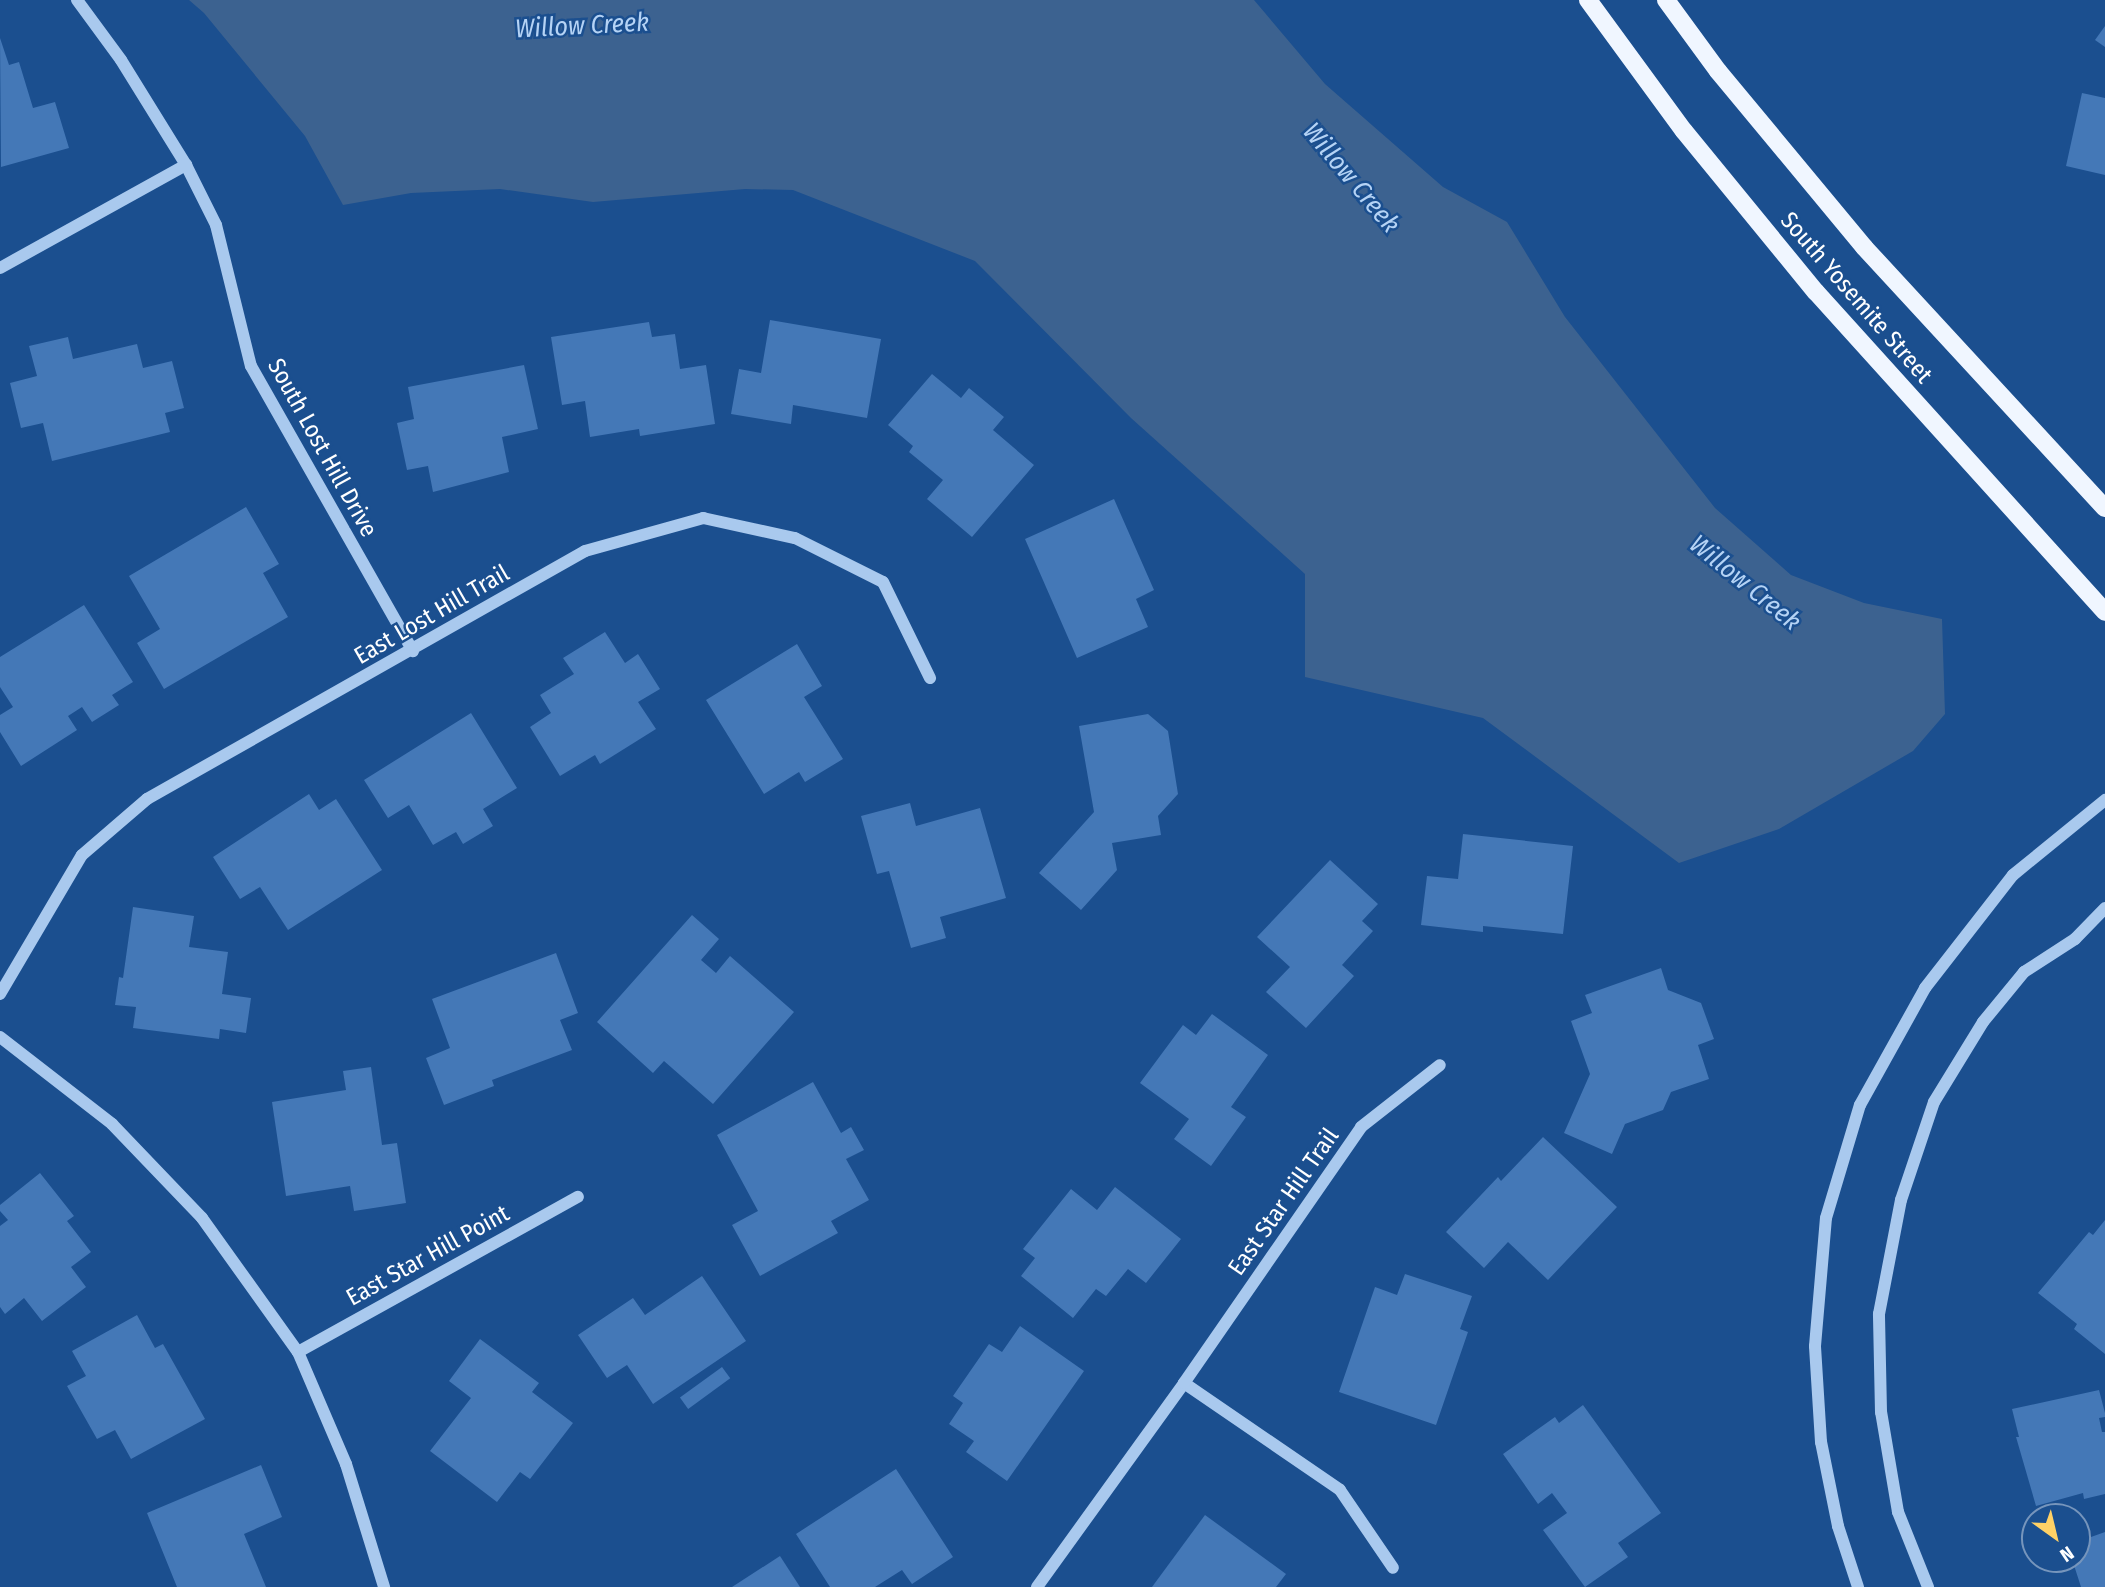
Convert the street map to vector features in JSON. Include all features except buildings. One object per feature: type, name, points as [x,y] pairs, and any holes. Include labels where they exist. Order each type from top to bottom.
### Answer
[{"type":"main road","name":"South Yosemite Street","points":[[1588,0],[1684,131],[1816,292],[2105,612]]},
{"type":"main road","name":"South Yosemite Street","points":[[1665,0],[1718,71],[1864,247],[2105,508]]},
{"type":"street","name":"South Lost Hill Drive","points":[[77,0],[121,60],[186,165],[216,225],[251,366],[413,652]]},
{"type":"street","points":[[0,268],[186,165]]},
{"type":"street","name":"East Lost Hill Trail","points":[[0,994],[82,855],[147,799],[413,652],[585,551],[703,518],[795,538],[883,582],[930,678]]},
{"type":"street","points":[[1858,1587],[1838,1527],[1821,1442],[1815,1346],[1826,1218],[1860,1105],[1925,988],[2013,874],[2105,800]]},
{"type":"street","points":[[1928,1587],[1898,1512],[1881,1412],[1879,1314],[1901,1200],[1934,1102],[1983,1022],[2024,972],[2076,939],[2105,908]]},
{"type":"street","points":[[0,1038],[111,1124],[202,1217],[298,1352],[345,1464],[384,1587]]},
{"type":"street","name":"East Star Hill Trail","points":[[1037,1587],[1184,1383],[1361,1127],[1440,1065]]},
{"type":"street","name":"East Star Hill Point","points":[[298,1352],[578,1197]]},
{"type":"street","points":[[1184,1383],[1340,1490],[1393,1568]]},
{"type":"water","name":"Willow Creek","points":[[189,0],[1254,0],[1325,84],[1443,187],[1507,222],[1565,317],[1715,508],[1791,575],[1864,603],[1942,619],[1945,714],[1913,751],[1779,829],[1679,863],[1483,718],[1305,677],[1305,574],[1131,418],[975,261],[793,190],[745,189],[593,202],[500,189],[411,193],[343,205],[305,136],[204,13]]}]
